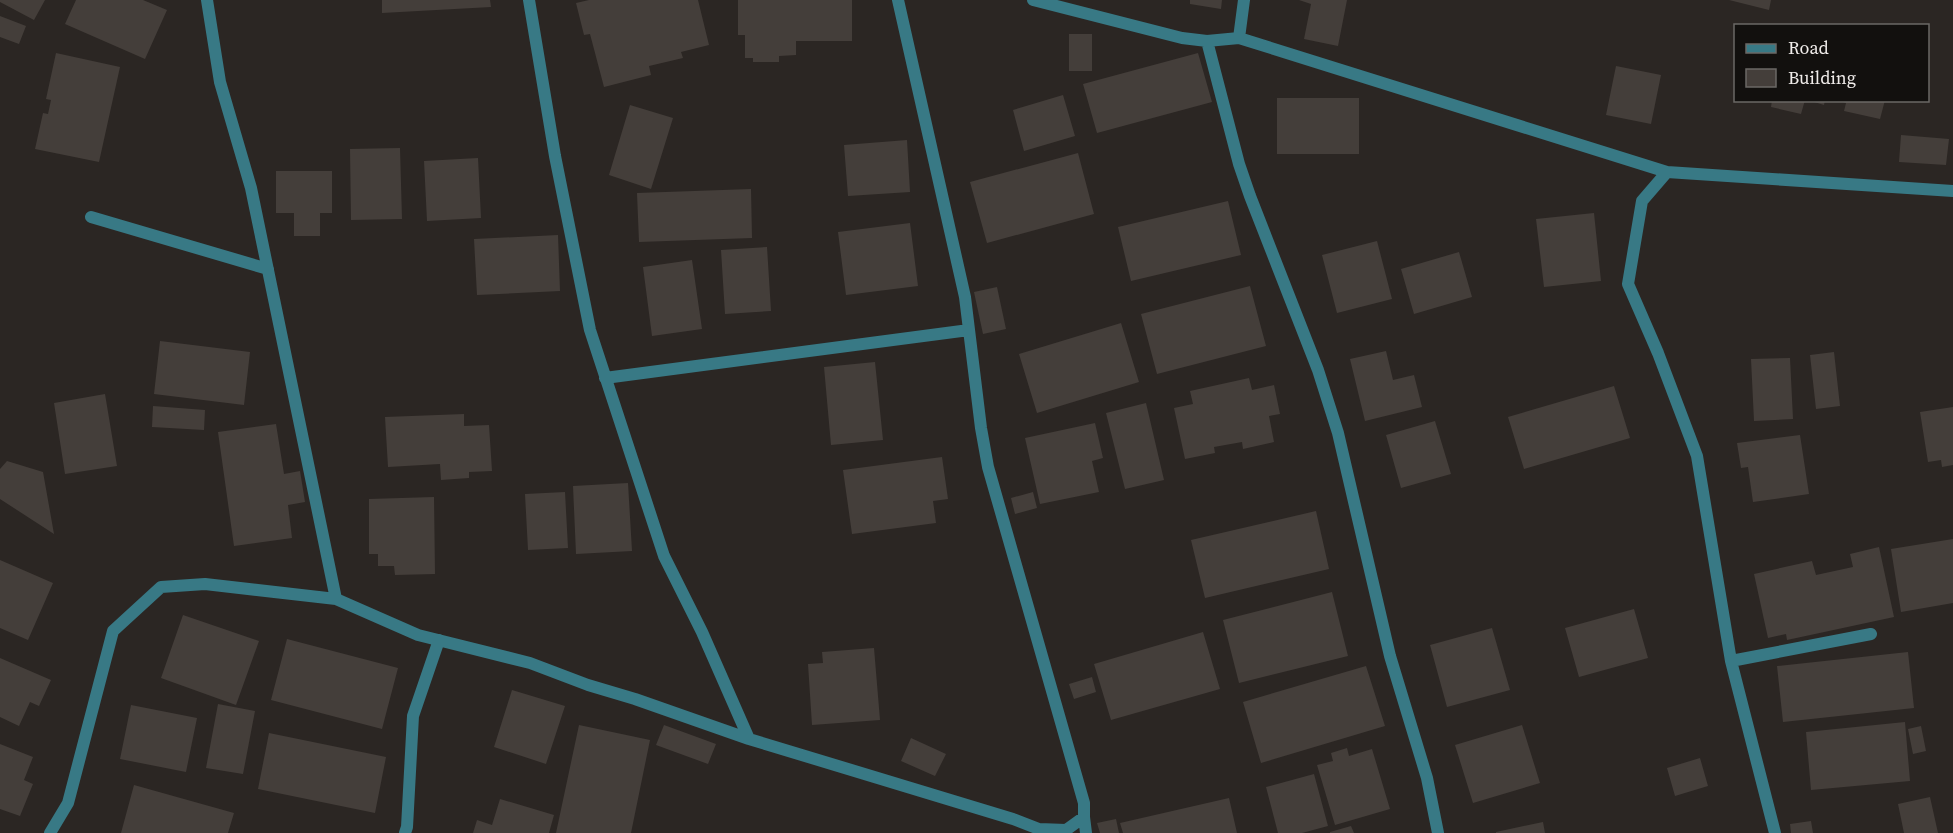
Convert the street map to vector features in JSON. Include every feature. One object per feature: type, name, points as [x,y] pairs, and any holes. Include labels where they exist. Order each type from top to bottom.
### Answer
[{"type":"street","points":[[207,0],[220,82],[251,188],[336,599]]},
{"type":"street","points":[[529,0],[555,156],[590,330],[664,556],[702,632],[749,739]]},
{"type":"street","points":[[898,0],[965,297],[988,467],[1084,802],[1086,833]]},
{"type":"street","points":[[1033,0],[1182,38],[1207,41],[1239,38],[1667,172],[1953,191]]},
{"type":"street","points":[[1239,38],[1244,0]]},
{"type":"street","points":[[1207,41],[1239,164],[1318,370],[1338,433],[1390,656],[1426,778],[1438,833]]},
{"type":"street","points":[[1667,172],[1642,201],[1628,284],[1658,353],[1697,456],[1731,661],[1775,833]]},
{"type":"street","points":[[91,216],[268,269]]},
{"type":"street","points":[[605,378],[969,330]]},
{"type":"street","points":[[50,833],[68,802],[113,631],[161,587],[205,584],[336,599],[418,635],[530,663],[588,686],[635,699],[749,739],[1013,819],[1041,831],[1066,830],[1084,817]]},
{"type":"street","points":[[1731,661],[1871,634]]},
{"type":"street","points":[[405,833],[413,716],[439,640]]},
{"type":"building","points":[[0,0],[45,0],[34,20]]},
{"type":"building","points":[[76,0],[143,0],[167,10],[145,59],[65,24]]},
{"type":"building","points":[[382,0],[490,0],[491,7],[382,13]]},
{"type":"building","points":[[589,0],[698,0],[709,45],[681,52],[683,58],[649,66],[651,75],[604,87],[590,34],[584,35],[576,3]]},
{"type":"building","points":[[738,0],[852,0],[852,41],[796,41],[796,55],[779,56],[779,62],[753,62],[753,58],[745,58],[745,35],[738,35]]},
{"type":"building","points":[[1190,0],[1222,0],[1221,9],[1190,4]]},
{"type":"building","points":[[1299,0],[1347,0],[1338,46],[1304,39],[1311,4]]},
{"type":"building","points":[[1729,0],[1771,0],[1769,10]]},
{"type":"building","points":[[0,16],[26,26],[19,44],[0,37]]},
{"type":"building","points":[[1069,34],[1092,34],[1092,71],[1069,71]]},
{"type":"building","points":[[56,53],[120,67],[99,162],[35,149],[43,113],[48,114],[51,100],[46,99]]},
{"type":"building","points":[[1198,53],[1212,102],[1097,133],[1083,84]]},
{"type":"building","points":[[1616,66],[1661,75],[1651,124],[1606,115]]},
{"type":"building","points":[[1063,95],[1075,136],[1024,151],[1013,110]]},
{"type":"building","points":[[1277,98],[1359,98],[1359,154],[1277,154]]},
{"type":"building","points":[[1772,102],[1804,102],[1801,114],[1771,107]]},
{"type":"building","points":[[1843,102],[1884,102],[1880,119],[1844,111],[1846,103]]},
{"type":"building","points":[[630,105],[673,118],[651,189],[609,175]]},
{"type":"building","points":[[1901,135],[1949,139],[1946,165],[1899,162]]},
{"type":"building","points":[[907,140],[910,192],[848,196],[844,145]]},
{"type":"building","points":[[400,148],[402,219],[351,220],[350,149]]},
{"type":"building","points":[[1078,153],[1094,214],[987,243],[970,182]]},
{"type":"building","points":[[478,158],[481,218],[427,221],[424,161]]},
{"type":"building","points":[[276,171],[332,171],[332,213],[320,213],[320,236],[294,236],[294,213],[276,213]]},
{"type":"building","points":[[751,189],[752,238],[639,242],[637,193]]},
{"type":"building","points":[[1228,201],[1241,255],[1131,281],[1118,227]]},
{"type":"building","points":[[1594,213],[1601,281],[1544,287],[1536,219]]},
{"type":"building","points":[[910,223],[918,286],[846,295],[838,232]]},
{"type":"building","points":[[558,235],[560,291],[477,295],[474,239]]},
{"type":"building","points":[[1377,241],[1392,299],[1337,313],[1322,255]]},
{"type":"building","points":[[767,247],[771,311],[725,314],[721,250]]},
{"type":"building","points":[[1459,252],[1472,297],[1414,314],[1401,269]]},
{"type":"building","points":[[692,260],[702,329],[652,336],[643,267]]},
{"type":"building","points":[[1250,286],[1266,346],[1157,374],[1141,314]]},
{"type":"building","points":[[997,287],[1006,329],[983,334],[974,292]]},
{"type":"building","points":[[1121,323],[1139,382],[1037,413],[1019,354]]},
{"type":"building","points":[[160,341],[250,352],[244,405],[154,394]]},
{"type":"building","points":[[1386,351],[1393,380],[1414,375],[1422,407],[1365,421],[1350,359]]},
{"type":"building","points":[[1834,352],[1840,406],[1816,409],[1810,355]]},
{"type":"building","points":[[1790,358],[1793,419],[1754,421],[1751,359]]},
{"type":"building","points":[[875,362],[883,440],[831,445],[824,367]]},
{"type":"building","points":[[1249,378],[1252,390],[1274,385],[1280,414],[1269,416],[1274,442],[1243,449],[1242,442],[1214,447],[1215,453],[1185,459],[1174,408],[1193,404],[1190,391]]},
{"type":"building","points":[[1614,386],[1630,438],[1524,469],[1508,417]]},
{"type":"building","points":[[105,394],[117,466],[65,474],[54,403]]},
{"type":"building","points":[[1146,403],[1164,480],[1125,489],[1106,413]]},
{"type":"building","points":[[153,406],[205,410],[204,430],[152,427]]},
{"type":"building","points":[[1953,407],[1953,465],[1942,467],[1941,460],[1928,462],[1920,412]]},
{"type":"building","points":[[464,414],[464,426],[489,425],[492,471],[469,472],[469,478],[441,480],[440,464],[388,467],[385,417]]},
{"type":"building","points":[[1435,421],[1451,474],[1401,488],[1386,435]]},
{"type":"building","points":[[1095,423],[1103,458],[1092,461],[1099,492],[1040,504],[1025,438]]},
{"type":"building","points":[[276,424],[284,474],[300,471],[305,502],[288,505],[292,538],[234,546],[218,432]]},
{"type":"building","points":[[1800,435],[1809,494],[1753,502],[1748,467],[1741,468],[1737,443]]},
{"type":"building","points":[[942,457],[948,499],[933,501],[936,523],[852,534],[843,470]]},
{"type":"building","points":[[7,461],[43,472],[54,534],[0,499],[0,469]]},
{"type":"building","points":[[628,483],[632,551],[576,554],[573,486]]},
{"type":"building","points":[[565,492],[568,548],[528,550],[525,494]]},
{"type":"building","points":[[1033,492],[1037,508],[1015,514],[1011,498]]},
{"type":"building","points":[[434,497],[435,574],[395,575],[394,566],[378,566],[378,554],[369,554],[369,499]]},
{"type":"building","points":[[1316,511],[1329,569],[1205,598],[1191,540]]},
{"type":"building","points":[[1953,539],[1953,603],[1901,612],[1891,549]]},
{"type":"building","points":[[1879,547],[1894,617],[1787,640],[1786,634],[1768,638],[1754,574],[1812,561],[1816,575],[1853,567],[1850,554]]},
{"type":"building","points":[[0,560],[53,583],[28,640],[0,628]]},
{"type":"building","points":[[1332,592],[1348,656],[1239,683],[1223,620]]},
{"type":"building","points":[[1634,609],[1648,658],[1579,677],[1565,628]]},
{"type":"building","points":[[183,615],[259,641],[236,705],[161,678]]},
{"type":"building","points":[[1492,628],[1510,690],[1447,707],[1430,645]]},
{"type":"building","points":[[1203,632],[1220,689],[1111,720],[1094,664]]},
{"type":"building","points":[[287,639],[398,668],[382,729],[271,700]]},
{"type":"building","points":[[874,648],[880,720],[812,725],[808,664],[823,663],[822,652]]},
{"type":"building","points":[[1908,652],[1914,708],[1783,722],[1777,666]]},
{"type":"building","points":[[0,658],[51,680],[39,706],[30,702],[19,726],[0,717]]},
{"type":"building","points":[[1366,666],[1385,726],[1261,763],[1243,702]]},
{"type":"building","points":[[1092,677],[1096,692],[1074,699],[1069,684]]},
{"type":"building","points":[[512,690],[565,706],[546,764],[494,747]]},
{"type":"building","points":[[218,704],[255,711],[243,774],[206,768]]},
{"type":"building","points":[[131,705],[197,718],[186,772],[120,759]]},
{"type":"building","points":[[1905,722],[1910,781],[1811,790],[1806,732]]},
{"type":"building","points":[[579,725],[650,740],[631,833],[556,833]]},
{"type":"building","points":[[664,725],[716,744],[708,764],[656,745]]},
{"type":"building","points":[[1522,725],[1540,783],[1473,803],[1455,745]]},
{"type":"building","points":[[1921,726],[1926,751],[1913,754],[1908,729]]},
{"type":"building","points":[[269,733],[386,757],[375,813],[258,789]]},
{"type":"building","points":[[911,738],[946,754],[935,776],[901,761]]},
{"type":"building","points":[[0,744],[33,757],[24,780],[33,784],[20,816],[0,809]]},
{"type":"building","points":[[1347,748],[1349,756],[1372,749],[1390,809],[1335,825],[1317,765],[1333,761],[1331,753]]},
{"type":"building","points":[[1700,758],[1708,786],[1675,796],[1667,768]]},
{"type":"building","points":[[1314,774],[1328,826],[1302,833],[1278,833],[1266,787]]},
{"type":"building","points":[[134,785],[234,813],[228,833],[121,833]]},
{"type":"building","points":[[1930,797],[1938,833],[1904,833],[1898,804]]},
{"type":"building","points":[[1229,798],[1237,833],[1123,833],[1120,823]]},
{"type":"building","points":[[500,799],[554,815],[549,833],[473,833],[477,820],[492,825]]},
{"type":"building","points":[[1116,819],[1119,833],[1100,833],[1097,823]]},
{"type":"building","points":[[1811,821],[1813,833],[1791,833],[1790,824]]},
{"type":"building","points":[[1543,822],[1545,833],[1496,833],[1496,832]]},
{"type":"building","points":[[1351,826],[1354,833],[1330,833],[1330,832]]}]
